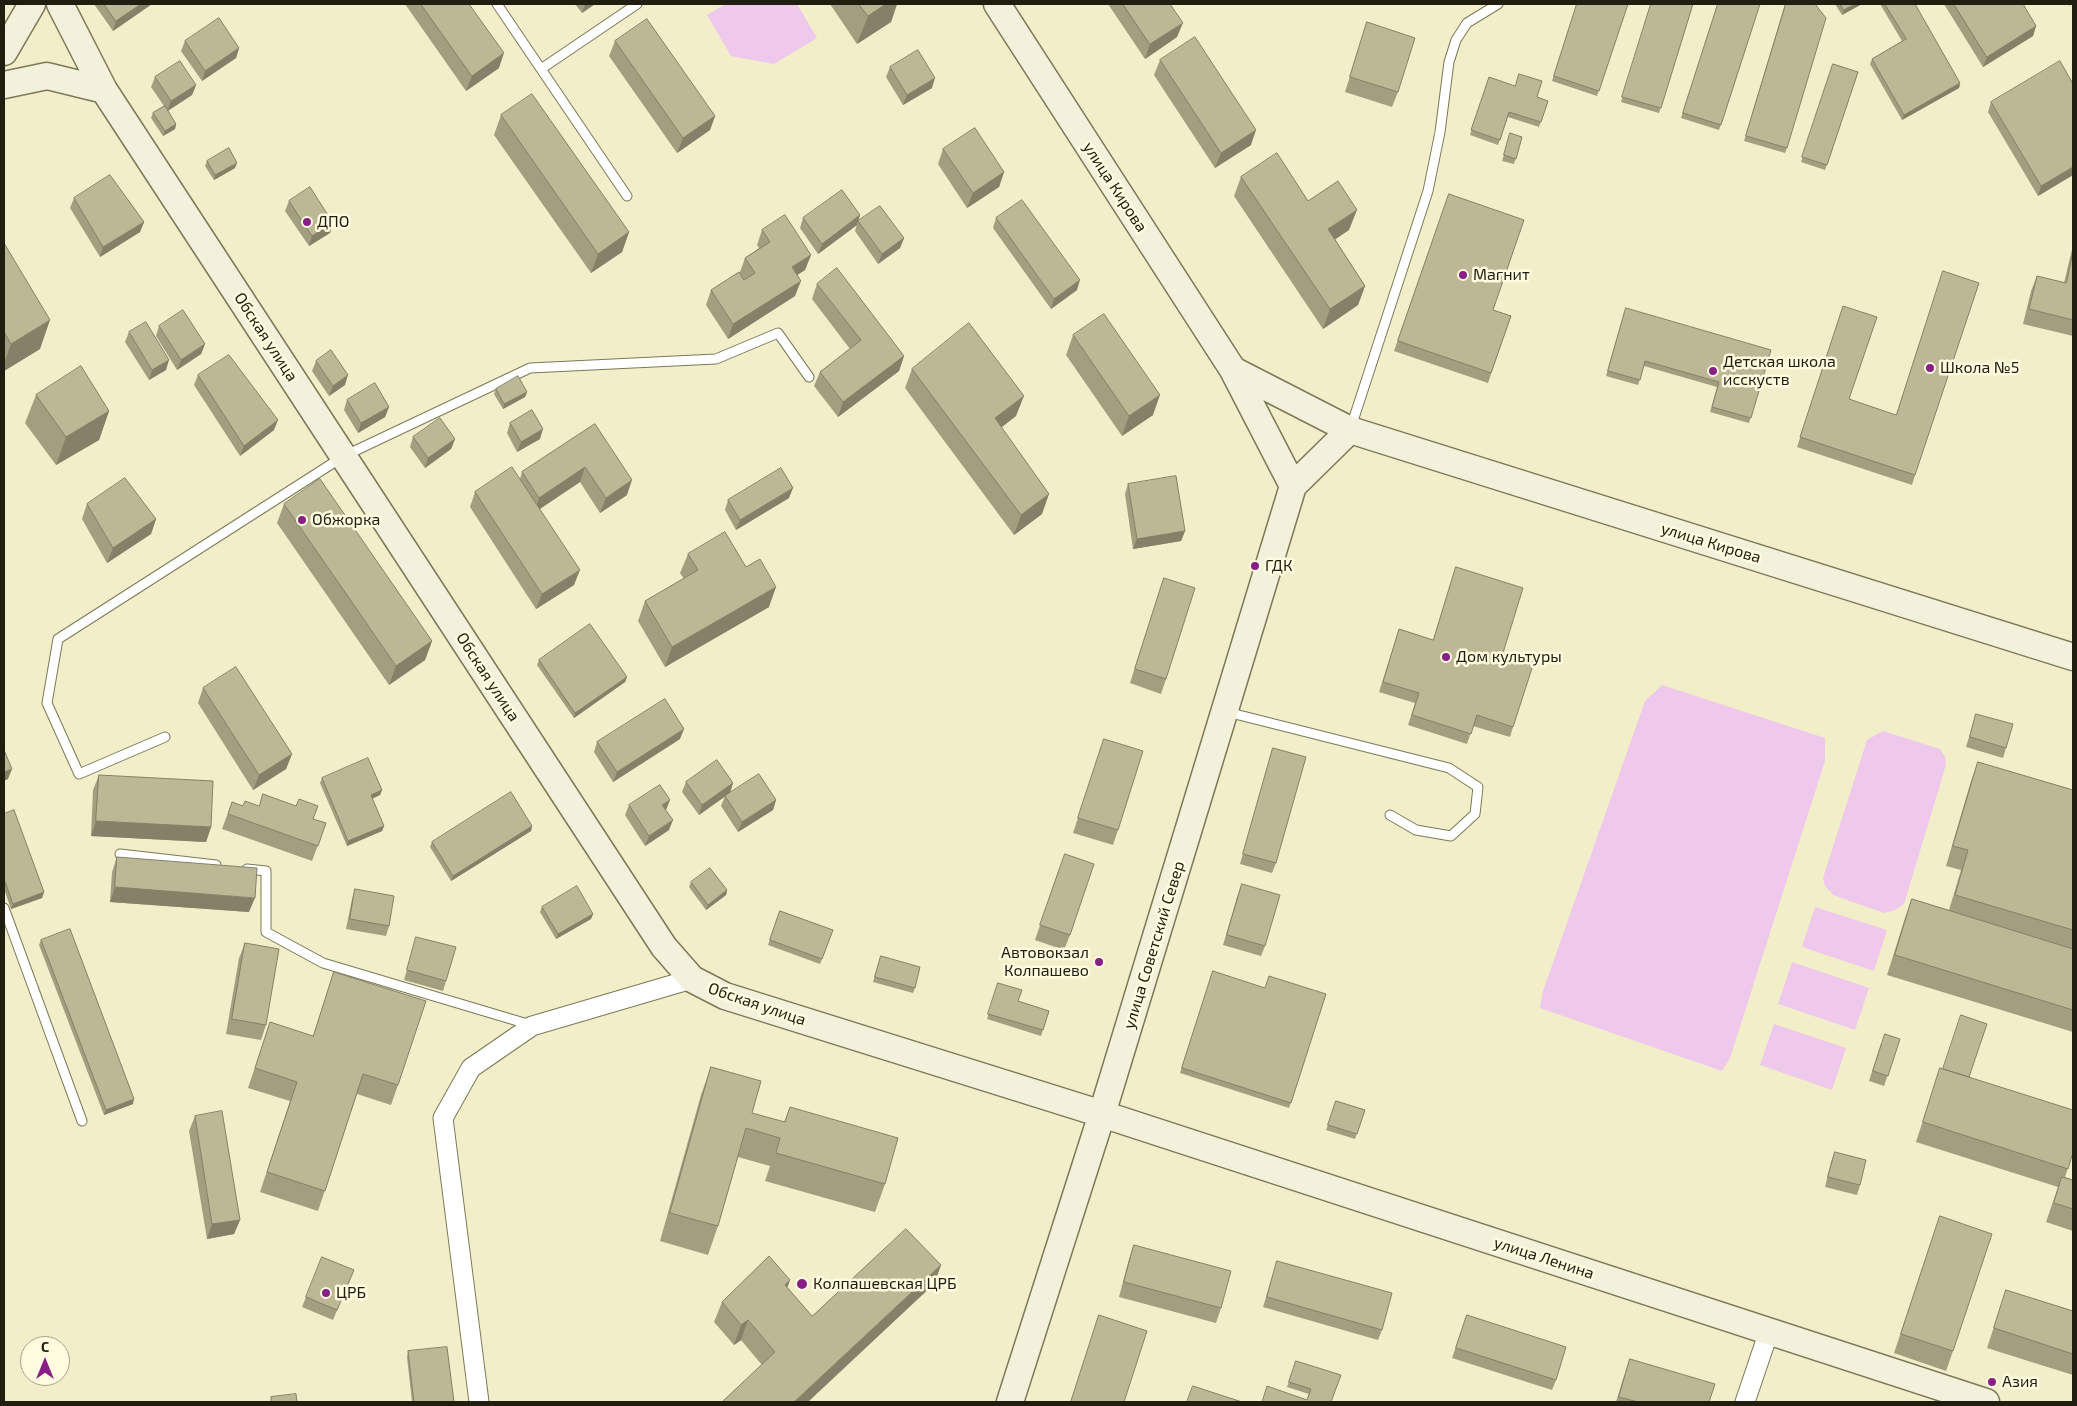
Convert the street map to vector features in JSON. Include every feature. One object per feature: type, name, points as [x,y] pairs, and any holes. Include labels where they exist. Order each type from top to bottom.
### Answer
[{"type":"street","points":[[4,52],[32,4]]},
{"type":"street","name":"Обская улица","points":[[60,4],[104,90],[664,947],[692,979],[725,996],[1102,1114]]},
{"type":"street","name":"улица Кирова","points":[[997,4],[1233,370],[1293,486]]},
{"type":"street","points":[[4,85],[47,76],[104,90]]},
{"type":"street","name":"улица Кирова","points":[[1233,370],[1350,430],[2073,657]]},
{"type":"street","points":[[1293,486],[1350,430]]},
{"type":"street","name":"улица Советский Север","points":[[1010,1402],[1102,1114],[1293,486]]},
{"type":"street","points":[[479,1402],[442,1118],[471,1068],[532,1026],[692,979]]},
{"type":"street","name":"улица Ленина","points":[[1102,1114],[1986,1402]]},
{"type":"street","points":[[1745,1402],[1769,1332]]},
{"type":"lane","points":[[496,4],[627,196]]},
{"type":"lane","points":[[541,69],[638,4]]},
{"type":"lane","points":[[1350,430],[1428,191],[1440,132],[1449,62],[1456,40],[1467,22],[1498,4]]},
{"type":"lane","points":[[165,737],[79,774],[47,703],[58,639],[344,456],[530,368],[716,359],[778,333],[809,377]]},
{"type":"lane","points":[[1225,711],[1449,768],[1478,787],[1475,814],[1451,836],[1416,830],[1390,815]]},
{"type":"lane","points":[[120,854],[227,866]]},
{"type":"lane","points":[[237,868],[266,871],[266,932],[323,964],[532,1026]]},
{"type":"lane","points":[[4,908],[82,1121]]},
{"type":"path","points":[[2070,4],[2073,8]]},
{"type":"shaded area","points":[[726,4],[797,4],[817,38],[774,64],[731,56],[707,15]]},
{"type":"shaded area","points":[[1662,685],[1825,738],[1825,761],[1730,1058],[1722,1071],[1540,1008],[1543,991],[1645,701]]},
{"type":"shaded area","points":[[1883,731],[1940,749],[1945,757],[1946,765],[1904,904],[1895,910],[1884,913],[1833,895],[1825,886],[1823,878],[1867,740]]},
{"type":"shaded area","points":[[1815,907],[1887,930],[1874,971],[1802,947]]},
{"type":"shaded area","points":[[1792,962],[1869,988],[1855,1030],[1778,1004]]},
{"type":"shaded area","points":[[1774,1024],[1846,1048],[1832,1090],[1760,1065]]},
{"type":"building","points":[[104,4],[141,4],[116,21]]},
{"type":"building","points":[[421,4],[469,4],[504,53],[472,76]]},
{"type":"building","points":[[859,4],[886,4],[868,16]]},
{"type":"building","points":[[1123,4],[1170,4],[1183,23],[1150,44]]},
{"type":"building","points":[[1577,4],[1628,4],[1599,91],[1554,76]]},
{"type":"building","points":[[1651,4],[1693,4],[1661,108],[1622,97]]},
{"type":"building","points":[[1718,4],[1760,4],[1721,125],[1683,113]]},
{"type":"building","points":[[1786,4],[1815,4],[1826,18],[1787,148],[1746,136]]},
{"type":"building","points":[[1840,4],[1855,4],[1844,10]]},
{"type":"building","points":[[1885,4],[1915,4],[1960,83],[1904,115],[1872,59],[1906,39]]},
{"type":"building","points":[[1954,4],[2023,4],[2036,26],[1987,57]]},
{"type":"building","points":[[219,18],[239,48],[205,71],[185,41]]},
{"type":"building","points":[[647,19],[715,116],[683,138],[615,41]]},
{"type":"building","points":[[1367,22],[1415,38],[1398,92],[1350,77]]},
{"type":"building","points":[[1195,37],[1256,130],[1221,153],[1160,60]]},
{"type":"building","points":[[918,50],[935,78],[907,95],[890,67]]},
{"type":"building","points":[[180,61],[196,85],[171,101],[155,77]]},
{"type":"building","points":[[2060,61],[2073,84],[2073,167],[2041,186],[1991,102]]},
{"type":"building","points":[[1833,64],[1858,72],[1827,165],[1802,157]]},
{"type":"building","points":[[1519,74],[1542,81],[1537,97],[1548,101],[1541,122],[1509,112],[1500,140],[1471,130],[1489,77],[1515,86]]},
{"type":"building","points":[[532,94],[629,232],[598,254],[501,115]]},
{"type":"building","points":[[165,106],[176,124],[165,131],[153,113]]},
{"type":"building","points":[[975,128],[1004,172],[973,193],[943,149]]},
{"type":"building","points":[[1510,133],[1522,137],[1516,159],[1504,155]]},
{"type":"building","points":[[229,148],[237,163],[215,175],[207,161]]},
{"type":"building","points":[[1277,153],[1308,201],[1338,181],[1357,210],[1328,229],[1365,286],[1330,309],[1241,177]]},
{"type":"building","points":[[110,175],[144,222],[103,247],[74,198]]},
{"type":"building","points":[[310,187],[333,223],[312,236],[289,201]]},
{"type":"building","points":[[842,190],[860,215],[822,244],[803,218]]},
{"type":"building","name":"Магнит","points":[[1449,194],[1524,220],[1493,310],[1511,316],[1491,373],[1398,341]]},
{"type":"building","points":[[1022,200],[1080,280],[1054,299],[996,218]]},
{"type":"building","points":[[880,206],[904,238],[882,254],[858,221]]},
{"type":"building","points":[[785,215],[811,255],[792,267],[801,281],[733,324],[711,290],[739,272],[744,280],[755,273],[745,258],[770,242],[762,230]]},
{"type":"building","points":[[4,243],[50,320],[11,344],[4,332]]},
{"type":"building","points":[[2073,252],[2073,320],[2029,309],[2037,276],[2066,283]]},
{"type":"building","points":[[837,268],[904,356],[843,402],[820,372],[861,340],[817,284]]},
{"type":"building","name":"Школа №5","points":[[1943,271],[1979,283],[1915,475],[1800,437],[1843,306],[1877,317],[1849,399],[1896,415]]},
{"type":"building","name":"Детская школа исскуств","points":[[1626,308],[1771,350],[1751,418],[1712,407],[1719,382],[1645,361],[1640,380],[1608,371]]},
{"type":"building","points":[[183,310],[205,344],[181,360],[159,326]]},
{"type":"building","points":[[1104,314],[1160,395],[1129,416],[1073,335]]},
{"type":"building","points":[[146,322],[169,360],[152,370],[129,332]]},
{"type":"building","points":[[969,323],[1024,396],[995,418],[1049,494],[1021,515],[912,369]]},
{"type":"building","points":[[331,350],[348,375],[333,386],[316,361]]},
{"type":"building","points":[[229,355],[278,420],[244,446],[198,375]]},
{"type":"building","points":[[81,366],[109,411],[66,437],[36,395]]},
{"type":"building","points":[[518,376],[527,392],[504,404],[496,389]]},
{"type":"building","points":[[375,383],[389,407],[361,423],[347,400]]},
{"type":"building","points":[[532,410],[543,429],[521,442],[510,423]]},
{"type":"building","points":[[440,418],[455,439],[428,458],[413,437]]},
{"type":"building","points":[[595,424],[632,480],[606,498],[585,467],[539,498],[522,472]]},
{"type":"building","points":[[512,467],[580,570],[542,594],[475,492]]},
{"type":"building","points":[[781,468],[793,488],[740,520],[728,500]]},
{"type":"building","points":[[1176,476],[1185,531],[1137,539],[1128,484]]},
{"type":"building","points":[[125,478],[156,519],[113,548],[87,504]]},
{"type":"building","points":[[320,479],[432,641],[396,666],[284,504]]},
{"type":"building","points":[[725,532],[746,567],[760,559],[776,587],[672,647],[645,601],[698,570],[688,554]]},
{"type":"building","name":"Дом культуры","points":[[1456,567],[1523,588],[1503,653],[1534,662],[1513,727],[1477,715],[1471,734],[1412,715],[1419,693],[1383,682],[1399,629],[1433,640]]},
{"type":"building","points":[[1164,578],[1195,588],[1166,679],[1135,669]]},
{"type":"building","points":[[590,624],[627,677],[575,713],[539,660]]},
{"type":"building","points":[[236,667],[292,754],[259,775],[203,688]]},
{"type":"building","points":[[665,699],[684,729],[617,772],[597,742]]},
{"type":"building","points":[[1976,714],[2013,724],[2006,748],[1970,737]]},
{"type":"building","points":[[1104,739],[1143,751],[1118,830],[1078,818]]},
{"type":"building","points":[[1273,748],[1306,757],[1276,863],[1243,854]]},
{"type":"building","points":[[4,750],[12,769],[4,772]]},
{"type":"building","points":[[368,758],[382,790],[371,795],[384,826],[348,841],[322,778]]},
{"type":"building","points":[[717,760],[733,783],[702,805],[686,782]]},
{"type":"building","points":[[1978,762],[2073,790],[2073,930],[1955,895],[1968,850],[1953,846]]},
{"type":"building","points":[[759,774],[776,800],[742,822],[725,796]]},
{"type":"building","points":[[99,775],[213,781],[211,827],[96,821]]},
{"type":"building","points":[[660,785],[670,800],[662,805],[673,820],[649,836],[629,805]]},
{"type":"building","points":[[511,792],[532,826],[453,876],[432,842]]},
{"type":"building","points":[[263,794],[296,806],[299,799],[318,806],[313,819],[326,823],[318,846],[228,814],[232,802],[243,806],[245,801],[259,806]]},
{"type":"building","points":[[14,810],[44,892],[13,904],[4,879],[4,814]]},
{"type":"building","points":[[1065,854],[1094,864],[1070,935],[1040,925]]},
{"type":"building","points":[[117,857],[257,868],[255,898],[115,887]]},
{"type":"building","points":[[710,868],[727,890],[708,905],[691,882]]},
{"type":"building","points":[[1242,884],[1280,895],[1265,946],[1227,935]]},
{"type":"building","points":[[577,886],[593,914],[558,934],[542,907]]},
{"type":"building","points":[[355,889],[394,896],[389,926],[350,919]]},
{"type":"building","points":[[1912,899],[2073,949],[2073,1010],[1895,955]]},
{"type":"building","points":[[780,911],[833,930],[822,959],[770,940]]},
{"type":"building","points":[[70,929],[134,1099],[106,1110],[41,940]]},
{"type":"building","points":[[416,937],[456,947],[446,981],[407,970]]},
{"type":"building","points":[[245,943],[279,949],[266,1025],[232,1019]]},
{"type":"building","points":[[881,956],[920,967],[915,988],[875,977]]},
{"type":"building","points":[[1213,971],[1265,988],[1269,976],[1326,994],[1291,1103],[1182,1068]]},
{"type":"building","points":[[334,972],[426,1001],[398,1085],[363,1074],[325,1191],[267,1172],[297,1082],[255,1068],[270,1022],[313,1036]]},
{"type":"building","points":[[998,983],[1022,990],[1018,1001],[1049,1011],[1043,1030],[988,1014]]},
{"type":"building","points":[[1961,1015],[1987,1024],[1969,1077],[1943,1069]]},
{"type":"building","points":[[1885,1034],[1900,1039],[1888,1076],[1873,1071]]},
{"type":"building","points":[[711,1067],[761,1081],[752,1113],[785,1122],[790,1107],[898,1138],[885,1184],[776,1153],[780,1138],[746,1128],[718,1226],[670,1213]]},
{"type":"building","points":[[1940,1068],[2073,1110],[2073,1152],[2068,1169],[1923,1122]]},
{"type":"building","points":[[1336,1101],[1365,1110],[1357,1134],[1328,1125]]},
{"type":"building","points":[[222,1111],[240,1220],[212,1224],[195,1116]]},
{"type":"building","points":[[1835,1152],[1866,1160],[1860,1185],[1828,1177]]},
{"type":"building","points":[[2062,1177],[2073,1180],[2073,1209],[2054,1203]]},
{"type":"building","points":[[1940,1216],[1992,1234],[1953,1351],[1901,1334]]},
{"type":"building","points":[[906,1229],[941,1265],[794,1402],[722,1402],[775,1352],[748,1320],[741,1325],[722,1302],[769,1256],[790,1280],[785,1285],[812,1316]]},
{"type":"building","points":[[1134,1245],[1231,1271],[1221,1308],[1124,1282]]},
{"type":"building","name":"ЦРБ","points":[[322,1257],[354,1270],[337,1310],[306,1297]]},
{"type":"building","points":[[1277,1261],[1392,1293],[1382,1330],[1267,1297]]},
{"type":"building","points":[[2006,1290],[2073,1311],[2073,1354],[1994,1328]]},
{"type":"building","points":[[1099,1315],[1147,1331],[1124,1402],[1071,1402]]},
{"type":"building","points":[[1467,1315],[1566,1347],[1556,1380],[1456,1348]]},
{"type":"building","points":[[447,1347],[454,1402],[414,1402],[408,1351]]},
{"type":"building","points":[[1630,1359],[1715,1384],[1709,1402],[1638,1402],[1619,1397]]},
{"type":"building","points":[[1296,1361],[1341,1375],[1331,1402],[1262,1402],[1267,1386],[1307,1400],[1311,1389],[1289,1382]]},
{"type":"building","points":[[1193,1386],[1242,1402],[1187,1402]]},
{"type":"building","points":[[296,1394],[297,1402],[271,1402],[271,1397]]},
{"type":"place","name":"ДПО","points":[[307,222]]},
{"type":"place","name":"Магнит","points":[[1463,275]]},
{"type":"place","name":"Школа №5","points":[[1930,368]]},
{"type":"place","name":"Детская школа исскуств","points":[[1713,371]]},
{"type":"place","name":"Обжорка","points":[[302,520]]},
{"type":"place","name":"ГДК","points":[[1255,566]]},
{"type":"place","name":"Дом культуры","points":[[1446,657]]},
{"type":"place","name":"Автовокзал Колпашево","points":[[1099,962]]},
{"type":"place","name":"Колпашевская ЦРБ","points":[[802,1284]]},
{"type":"place","name":"ЦРБ","points":[[326,1293]]},
{"type":"place","name":"Азия","points":[[1992,1382]]}]
